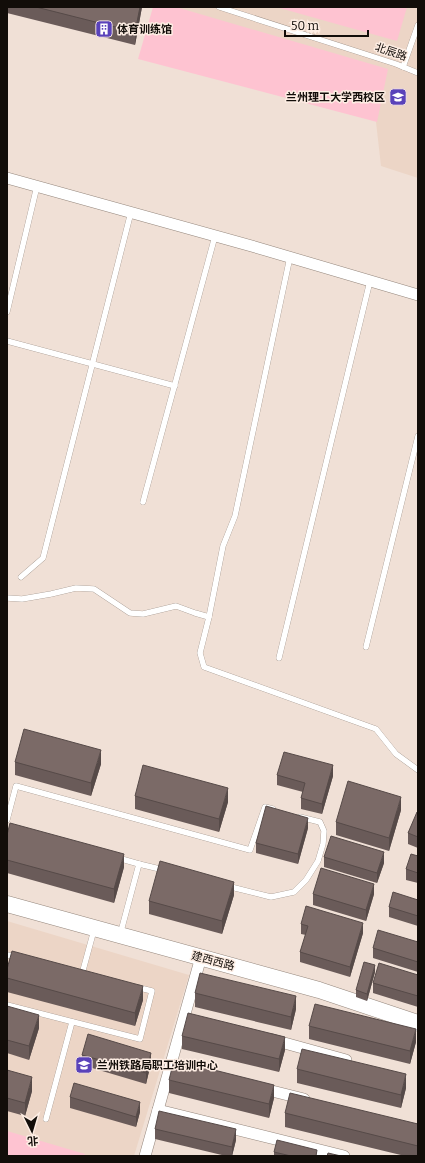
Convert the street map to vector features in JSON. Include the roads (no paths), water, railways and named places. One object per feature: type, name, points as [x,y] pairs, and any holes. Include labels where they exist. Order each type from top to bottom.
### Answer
[{"type":"street","points":[[7,178],[290,257],[418,296]]},
{"type":"street","name":"建西西路","points":[[7,904],[318,990],[418,1023]]},
{"type":"street","points":[[145,1156],[158,1110],[175,1065],[188,1017],[201,957]]},
{"type":"street","points":[[261,1037],[359,1064]]},
{"type":"street","points":[[248,1084],[317,1103]]},
{"type":"street","points":[[158,1110],[344,1156]]},
{"type":"lane","name":"北辰路","points":[[219,7],[404,67],[418,73]]},
{"type":"lane","points":[[404,67],[418,25]]},
{"type":"lane","points":[[7,312],[37,186]]},
{"type":"lane","points":[[21,577],[43,558],[131,212]]},
{"type":"lane","points":[[143,502],[215,236]]},
{"type":"lane","points":[[290,257],[235,516],[223,546],[209,617],[200,653],[204,667],[376,729],[396,754],[418,770]]},
{"type":"lane","points":[[279,658],[370,281]]},
{"type":"lane","points":[[7,341],[175,386]]},
{"type":"lane","points":[[366,647],[418,436]]},
{"type":"lane","points":[[7,598],[22,599],[76,588],[94,589],[130,613],[143,614],[176,606],[209,617]]},
{"type":"lane","points":[[7,820],[16,786],[250,850],[265,806],[279,810]]},
{"type":"lane","points":[[224,886],[271,897],[294,892],[306,880],[318,861],[323,844],[324,831],[320,822],[292,814]]},
{"type":"lane","points":[[110,855],[170,872]]},
{"type":"lane","points":[[120,935],[139,864]]},
{"type":"lane","points":[[82,974],[94,928]]},
{"type":"lane","points":[[7,955],[22,958]]},
{"type":"lane","points":[[75,972],[89,975]]},
{"type":"lane","points":[[7,1005],[140,1039],[152,991],[131,986]]},
{"type":"lane","points":[[46,1119],[72,1022]]},
{"type":"place","name":"体育训练馆","points":[[104,29]]},
{"type":"place","name":"兰州理工大学西校区","points":[[398,97]]},
{"type":"place","name":"兰州铁路局职工培训中心","points":[[84,1065]]}]
